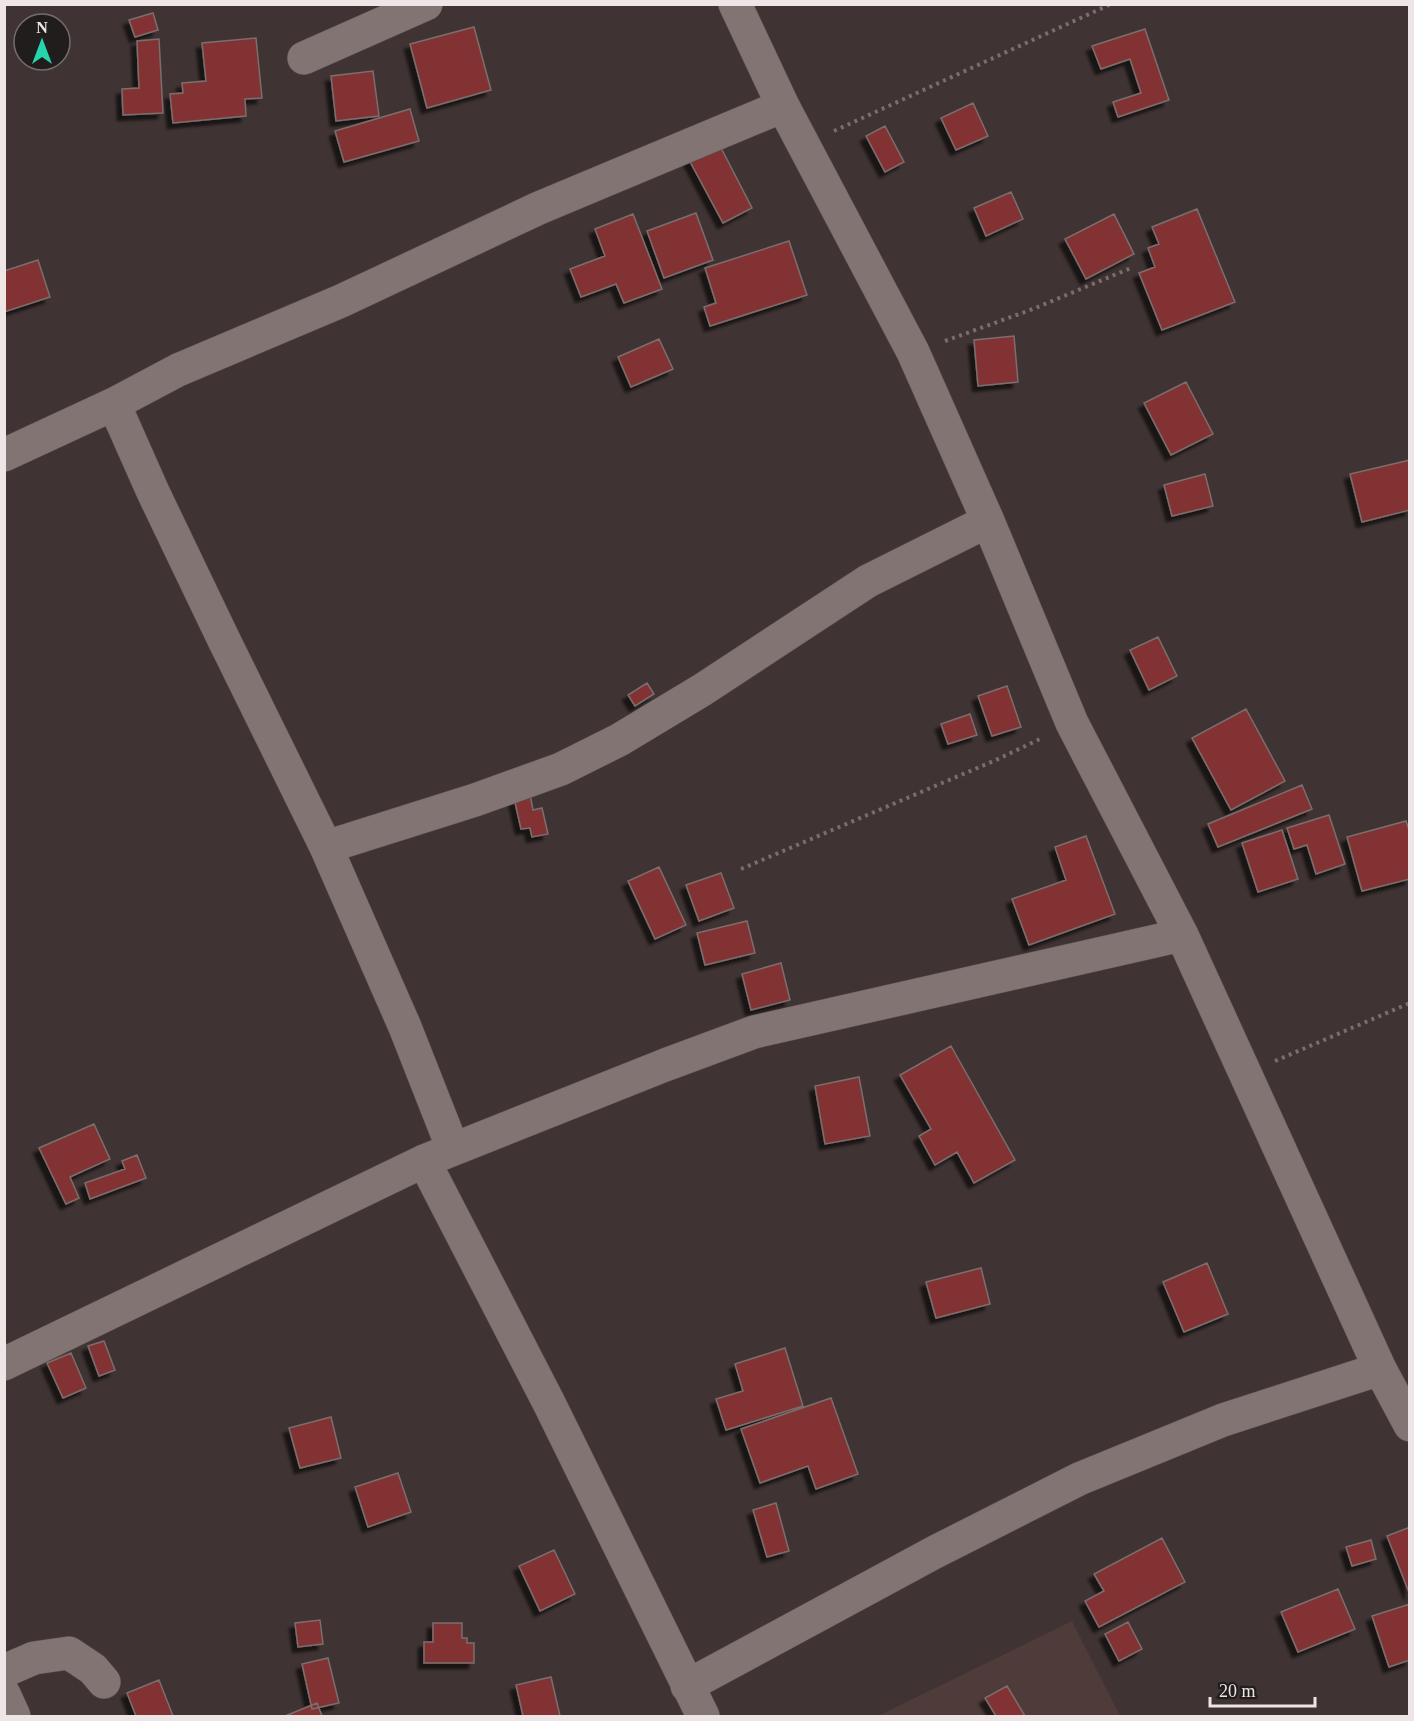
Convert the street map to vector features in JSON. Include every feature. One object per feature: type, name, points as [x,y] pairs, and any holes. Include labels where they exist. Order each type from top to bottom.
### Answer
[{"type":"street","points":[[304,58],[426,4]]},
{"type":"street","points":[[735,4],[783,106],[913,352],[988,521],[1072,723],[1182,936],[1380,1369],[1410,1425]]},
{"type":"street","points":[[4,455],[114,404],[178,370],[341,301],[539,208],[783,106]]},
{"type":"street","points":[[114,404],[153,492],[326,847],[405,1027],[438,1155],[549,1403],[703,1716]]},
{"type":"street","points":[[326,847],[476,800],[561,769],[647,724],[867,581],[988,521]]},
{"type":"street","points":[[4,1364],[438,1155],[754,1032],[1182,936]]},
{"type":"street","points":[[687,1686],[935,1552],[1079,1479],[1223,1420],[1380,1369]]},
{"type":"street","points":[[4,1671],[34,1658],[69,1653],[88,1664],[104,1682]]},
{"type":"street","points":[[4,1694],[14,1716]]},
{"type":"path","points":[[804,144],[1111,4]]},
{"type":"path","points":[[913,352],[1033,309],[1131,268]]},
{"type":"path","points":[[741,868],[996,760],[1072,723]]},
{"type":"path","points":[[1245,1073],[1410,1003]]},
{"type":"shaded area","points":[[1072,1621],[1120,1716],[878,1716]]},
{"type":"building","points":[[153,13],[158,30],[135,37],[129,20]]},
{"type":"building","points":[[474,27],[491,90],[427,108],[410,44]]},
{"type":"building","points":[[1145,29],[1169,100],[1118,117],[1113,102],[1141,93],[1130,59],[1101,69],[1092,46]]},
{"type":"building","points":[[256,38],[262,98],[245,99],[246,116],[173,123],[170,94],[183,93],[182,83],[206,81],[202,43]]},
{"type":"building","points":[[159,39],[163,113],[123,115],[122,89],[139,88],[137,41]]},
{"type":"building","points":[[373,71],[379,116],[336,121],[331,76]]},
{"type":"building","points":[[973,103],[988,136],[956,150],[941,118]]},
{"type":"building","points":[[410,109],[419,141],[344,162],[335,131]]},
{"type":"building","points":[[885,126],[904,162],[885,172],[866,136]]},
{"type":"building","points":[[717,140],[752,208],[723,223],[687,156]]},
{"type":"building","points":[[1011,192],[1023,219],[986,236],[974,208]]},
{"type":"building","points":[[1197,209],[1235,302],[1162,330],[1139,273],[1155,267],[1148,248],[1159,244],[1152,227]]},
{"type":"building","points":[[696,213],[713,260],[664,278],[647,231]]},
{"type":"building","points":[[633,214],[662,289],[624,303],[616,284],[581,297],[570,269],[605,256],[595,229]]},
{"type":"building","points":[[1114,214],[1134,254],[1086,279],[1065,239]]},
{"type":"building","points":[[789,241],[807,295],[710,326],[704,307],[716,303],[705,268]]},
{"type":"building","points":[[38,260],[50,297],[4,312],[4,271]]},
{"type":"building","points":[[1014,336],[1018,382],[978,386],[974,340]]},
{"type":"building","points":[[659,339],[673,369],[631,387],[618,357]]},
{"type":"building","points":[[1186,382],[1213,434],[1171,455],[1144,403]]},
{"type":"building","points":[[1410,460],[1410,510],[1362,522],[1350,474]]},
{"type":"building","points":[[1205,474],[1213,506],[1172,516],[1164,485]]},
{"type":"building","points":[[1158,637],[1177,676],[1149,690],[1130,650]]},
{"type":"building","points":[[647,683],[654,694],[635,706],[628,695]]},
{"type":"building","points":[[1007,686],[1021,727],[992,736],[978,696]]},
{"type":"building","points":[[1246,709],[1285,781],[1231,810],[1192,738]]},
{"type":"building","points":[[970,714],[977,735],[948,744],[941,724]]},
{"type":"building","points":[[1302,785],[1312,809],[1218,847],[1208,824]]},
{"type":"building","points":[[530,794],[533,810],[542,808],[548,834],[532,837],[530,828],[521,829],[514,798]]},
{"type":"building","points":[[1329,815],[1345,864],[1316,874],[1307,845],[1294,849],[1287,828]]},
{"type":"building","points":[[1406,821],[1410,833],[1410,879],[1362,891],[1347,837]]},
{"type":"building","points":[[1282,830],[1298,879],[1258,892],[1242,843]]},
{"type":"building","points":[[1086,836],[1115,914],[1029,945],[1012,899],[1066,880],[1055,847]]},
{"type":"building","points":[[659,867],[686,925],[655,939],[628,881]]},
{"type":"building","points":[[721,873],[734,908],[699,921],[686,885]]},
{"type":"building","points":[[747,921],[755,953],[705,965],[697,933]]},
{"type":"building","points":[[781,963],[790,1000],[751,1010],[742,974]]},
{"type":"building","points":[[951,1046],[1015,1160],[974,1183],[957,1152],[935,1165],[919,1136],[931,1129],[900,1075]]},
{"type":"building","points":[[859,1077],[870,1136],[825,1144],[815,1086]]},
{"type":"building","points":[[94,1124],[110,1159],[70,1177],[79,1198],[66,1204],[39,1148]]},
{"type":"building","points":[[137,1155],[146,1178],[90,1199],[85,1183],[125,1169],[122,1161]]},
{"type":"building","points":[[1207,1263],[1228,1314],[1184,1332],[1163,1282]]},
{"type":"building","points":[[981,1268],[990,1304],[936,1318],[926,1282]]},
{"type":"building","points":[[104,1341],[115,1370],[99,1376],[88,1346]]},
{"type":"building","points":[[785,1348],[803,1406],[726,1430],[716,1399],[743,1391],[735,1364]]},
{"type":"building","points":[[71,1353],[86,1388],[63,1398],[47,1363]]},
{"type":"building","points":[[831,1398],[858,1474],[816,1489],[808,1466],[760,1483],[741,1429]]},
{"type":"building","points":[[331,1417],[341,1458],[300,1468],[289,1428]]},
{"type":"building","points":[[398,1473],[411,1512],[368,1527],[355,1487]]},
{"type":"building","points":[[776,1503],[789,1551],[767,1557],[753,1510]]},
{"type":"building","points":[[1410,1527],[1410,1595],[1387,1536]]},
{"type":"building","points":[[1162,1538],[1185,1582],[1099,1627],[1085,1601],[1104,1591],[1094,1574]]},
{"type":"building","points":[[1371,1540],[1376,1559],[1352,1566],[1346,1547]]},
{"type":"building","points":[[554,1550],[575,1594],[540,1611],[519,1566]]},
{"type":"building","points":[[1338,1589],[1355,1629],[1298,1652],[1281,1612]]},
{"type":"building","points":[[1410,1604],[1410,1660],[1389,1667],[1372,1616]]},
{"type":"building","points":[[320,1620],[323,1644],[298,1647],[295,1623]]},
{"type":"building","points":[[1128,1622],[1142,1649],[1119,1661],[1105,1634]]},
{"type":"building","points":[[433,1623],[462,1623],[462,1638],[467,1638],[467,1643],[474,1643],[474,1663],[424,1663],[424,1642],[433,1642]]},
{"type":"building","points":[[328,1658],[339,1703],[312,1709],[302,1664]]},
{"type":"building","points":[[551,1677],[560,1716],[523,1716],[516,1685]]},
{"type":"building","points":[[159,1680],[173,1716],[136,1716],[127,1693]]},
{"type":"building","points":[[1007,1686],[1025,1716],[996,1716],[985,1698]]},
{"type":"building","points":[[317,1703],[322,1716],[285,1716]]}]
